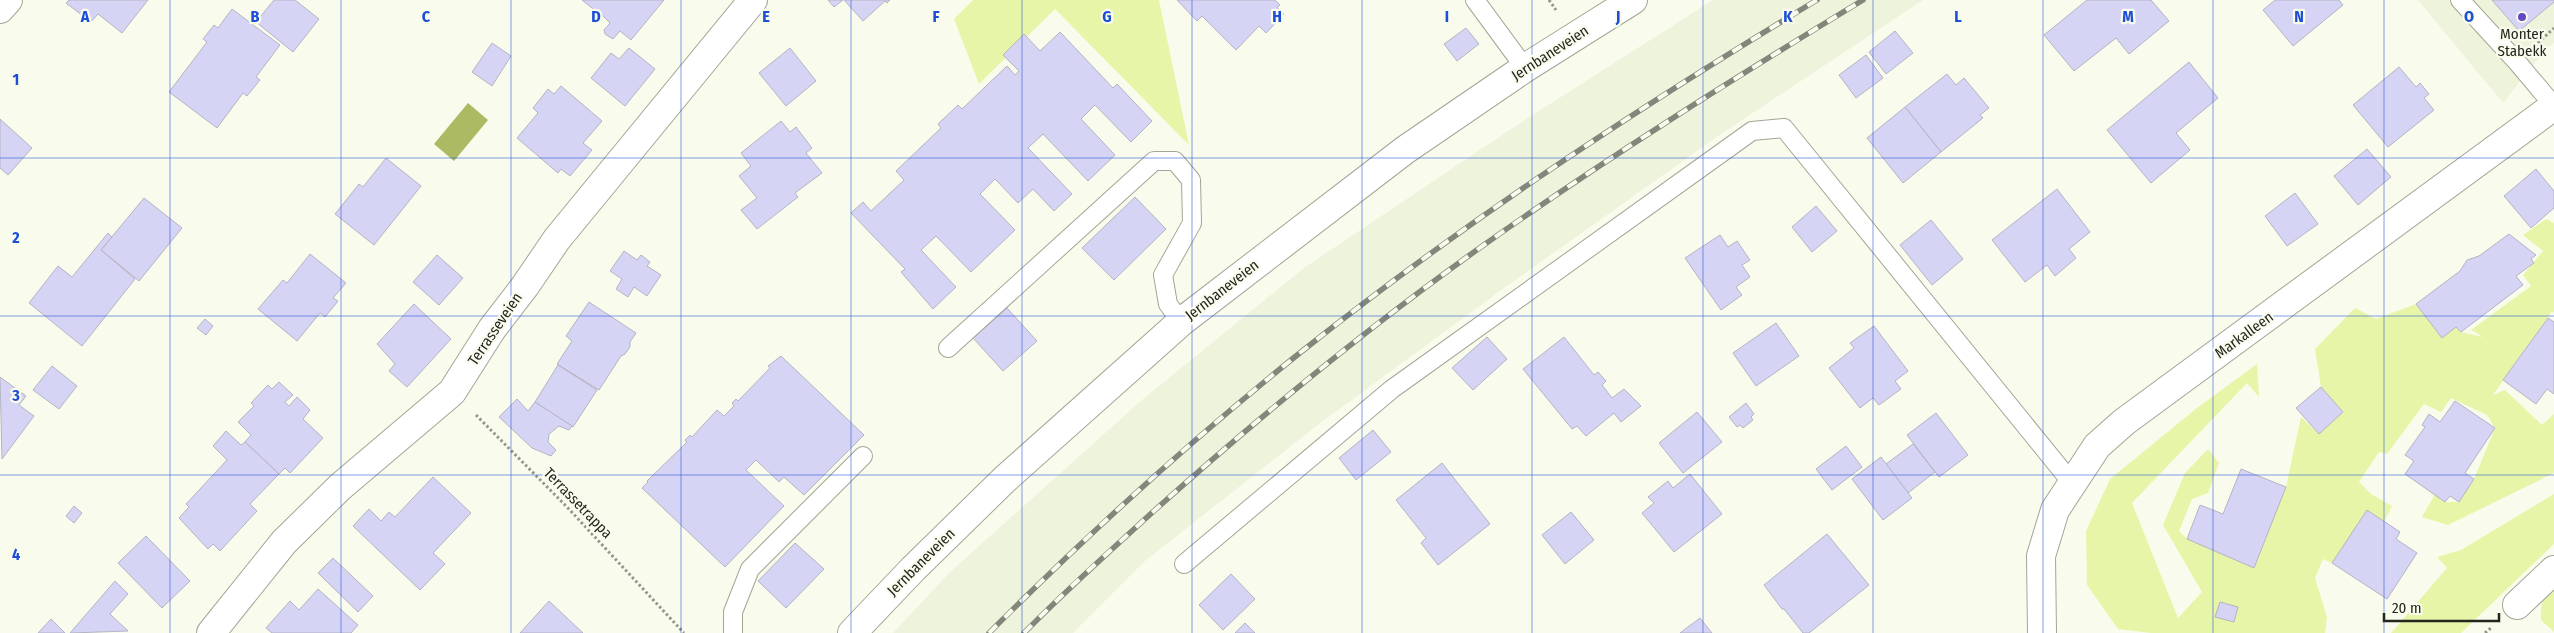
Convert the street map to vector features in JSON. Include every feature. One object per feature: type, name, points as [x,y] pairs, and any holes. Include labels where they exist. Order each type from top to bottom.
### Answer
[{"type":"street","points":[[0,10],[8,0]]},
{"type":"street","name":"Terrasseveien","points":[[211,633],[284,542],[340,487],[452,392],[492,329],[525,286],[557,239],[753,0]]},
{"type":"street","name":"Jernbaneveien","points":[[852,633],[913,569],[1006,479],[1181,322],[1405,150],[1525,68],[1633,0]]},
{"type":"street","name":"Markalleen","points":[[2042,633],[2041,556],[2055,510],[2097,446],[2124,422],[2554,106]]},
{"type":"street","points":[[2517,605],[2554,570]]},
{"type":"lane","points":[[1475,0],[1525,68]]},
{"type":"lane","points":[[2460,0],[2517,62],[2554,106]]},
{"type":"lane","points":[[1184,564],[1392,389],[1752,131],[1784,128],[2072,483]]},
{"type":"lane","points":[[948,348],[1154,161],[1175,161],[1191,180],[1192,222],[1163,275],[1168,304],[1181,322]]},
{"type":"lane","points":[[733,633],[733,612],[750,569],[863,456]]},
{"type":"path","name":"Terrassetrappa","points":[[452,392],[567,507],[684,633]]},
{"type":"shaded area","points":[[973,0],[1159,0],[1189,145],[1055,9],[979,84],[954,19]]},
{"type":"shaded area","points":[[1713,0],[1923,0],[1718,136],[1500,291],[1315,427],[1145,561],[1073,633],[893,633],[949,573],[1143,399],[1304,268],[1514,127]]},
{"type":"shaded area","points":[[2418,0],[2554,0],[2554,43],[2546,49],[2503,103]]},
{"type":"shaded area","points":[[468,103],[488,120],[454,161],[434,144]]},
{"type":"shaded area","points":[[2546,219],[2554,223],[2554,313],[2552,311],[2493,395],[2505,390],[2542,425],[2554,414],[2554,473],[2448,525],[2422,517],[2435,494],[2445,502],[2459,502],[2474,479],[2495,428],[2487,415],[2451,398],[2441,412],[2424,404],[2387,454],[2379,452],[2359,482],[2371,494],[2392,506],[2384,522],[2332,563],[2323,559],[2315,578],[2327,617],[2325,633],[2151,633],[2118,629],[2087,585],[2086,531],[2110,479],[2197,408],[2257,364],[2259,397],[2247,383],[2132,503],[2178,618],[2202,592],[2163,525],[2185,473],[2208,449],[2219,463],[2208,493],[2192,499],[2179,531],[2187,539],[2254,568],[2286,487],[2301,417],[2319,434],[2343,412],[2321,387],[2315,349],[2355,308],[2376,319],[2416,304],[2442,338],[2456,327],[2461,332],[2483,337],[2471,330],[2531,286],[2523,275],[2543,251],[2523,235]]},
{"type":"shaded area","points":[[2554,494],[2554,544],[2461,633],[2391,633],[2447,568],[2437,557],[2461,550]]},
{"type":"shaded area","points":[[2554,584],[2554,632],[2541,620],[2541,615],[2545,596]]},
{"type":"building","points":[[69,0],[148,0],[122,33],[98,14],[91,22],[66,3]]},
{"type":"building","points":[[274,0],[295,0],[319,19],[293,52],[256,22]]},
{"type":"building","points":[[582,0],[664,0],[631,40],[620,31],[613,39],[605,34],[604,30],[610,23],[599,12]]},
{"type":"building","points":[[828,0],[843,0],[834,7]]},
{"type":"building","points":[[844,0],[890,0],[887,3],[885,1],[863,21]]},
{"type":"building","points":[[1177,0],[1275,0],[1280,5],[1277,7],[1284,14],[1266,33],[1259,26],[1236,50],[1202,16],[1197,21]]},
{"type":"building","points":[[2087,0],[2151,0],[2169,21],[2129,54],[2116,38],[2074,71],[2044,35]]},
{"type":"building","points":[[2275,0],[2339,0],[2343,5],[2293,46],[2263,10]]},
{"type":"building","name":"Monter Stabekk","points":[[2492,0],[2554,0],[2554,2],[2519,31]]},
{"type":"building","points":[[232,9],[280,45],[256,77],[260,80],[247,96],[243,93],[217,128],[169,92],[207,42],[203,39],[214,25],[218,28]]},
{"type":"building","points":[[1466,28],[1479,44],[1457,61],[1444,44]]},
{"type":"building","points":[[1895,31],[1913,53],[1886,74],[1869,52]]},
{"type":"building","points":[[1060,32],[1113,88],[1117,84],[1152,121],[1131,142],[1095,105],[1081,119],[1115,155],[1088,181],[1043,134],[1028,148],[1072,194],[1054,211],[1033,189],[1018,203],[995,179],[980,194],[1015,230],[971,272],[936,236],[921,250],[956,287],[933,309],[901,272],[905,269],[851,213],[863,202],[871,211],[904,180],[896,171],[941,128],[938,124],[958,105],[962,109],[1007,66],[1015,75],[1019,71],[1003,55],[1024,34],[1040,51]]},
{"type":"building","points":[[492,43],[511,56],[492,86],[472,72]]},
{"type":"building","points":[[629,48],[655,69],[625,106],[591,78],[611,53],[619,59]]},
{"type":"building","points":[[790,48],[816,81],[786,106],[759,73]]},
{"type":"building","points":[[1866,55],[1883,78],[1856,98],[1839,75]]},
{"type":"building","points":[[2189,62],[2218,98],[2176,133],[2190,150],[2151,183],[2107,130]]},
{"type":"building","points":[[2399,67],[2416,87],[2420,83],[2429,94],[2424,98],[2434,110],[2388,147],[2353,105]]},
{"type":"building","points":[[1947,74],[1956,85],[1964,78],[1989,108],[1980,115],[1983,118],[1941,152],[1905,107]]},
{"type":"building","points":[[561,86],[602,121],[583,143],[592,150],[570,176],[561,169],[558,173],[517,138],[538,113],[533,108],[548,89],[554,94]]},
{"type":"building","points":[[1905,107],[1941,152],[1903,183],[1867,138]]},
{"type":"building","points":[[0,119],[32,148],[8,175],[0,168]]},
{"type":"building","points":[[781,121],[790,132],[796,127],[812,148],[806,153],[822,173],[795,193],[798,197],[757,229],[741,210],[757,198],[739,176],[751,166],[741,153]]},
{"type":"building","points":[[2367,149],[2391,177],[2358,205],[2334,176]]},
{"type":"building","points":[[386,158],[421,186],[374,245],[335,214],[359,184],[363,187]]},
{"type":"building","points":[[2536,169],[2554,191],[2554,208],[2531,228],[2504,196]]},
{"type":"building","points":[[2057,189],[2090,232],[2069,249],[2076,258],[2055,276],[2047,265],[2025,282],[1992,240]]},
{"type":"building","points":[[2295,193],[2318,224],[2287,246],[2265,216]]},
{"type":"building","points":[[1135,197],[1166,229],[1114,280],[1082,248]]},
{"type":"building","points":[[144,198],[182,228],[139,281],[101,250]]},
{"type":"building","points":[[1816,206],[1837,231],[1812,252],[1792,227]]},
{"type":"building","points":[[1931,220],[1963,259],[1932,285],[1900,245]]},
{"type":"building","points":[[108,233],[112,237],[101,250],[135,279],[82,346],[29,303],[58,266],[72,277]]},
{"type":"building","points":[[2509,234],[2536,255],[2531,259],[2534,263],[2516,276],[2523,285],[2461,332],[2456,327],[2442,338],[2416,304],[2460,271],[2467,260],[2479,256]]},
{"type":"building","points":[[1720,235],[1728,247],[1737,241],[1750,260],[1742,265],[1750,277],[1736,287],[1742,295],[1721,310],[1685,258]]},
{"type":"building","points":[[624,251],[637,260],[641,255],[650,262],[647,266],[661,275],[647,296],[634,287],[628,297],[616,289],[622,279],[610,271]]},
{"type":"building","points":[[310,254],[346,283],[333,298],[338,301],[325,317],[320,313],[297,341],[258,309],[283,280],[287,283]]},
{"type":"building","points":[[437,255],[463,278],[439,305],[413,282]]},
{"type":"building","points":[[589,302],[636,333],[630,342],[630,347],[621,356],[599,390],[557,364],[572,341],[566,336]]},
{"type":"building","points":[[414,304],[451,339],[407,387],[389,371],[395,364],[377,344]]},
{"type":"building","points":[[1007,308],[1037,341],[1003,371],[973,338]]},
{"type":"building","points":[[2548,318],[2554,322],[2554,394],[2547,389],[2536,404],[2503,380]]},
{"type":"building","points":[[205,319],[213,326],[206,335],[197,328]]},
{"type":"building","points":[[1776,323],[1799,356],[1756,386],[1733,353]]},
{"type":"building","points":[[1874,326],[1908,371],[1895,381],[1901,389],[1879,405],[1873,398],[1860,408],[1829,368],[1854,348],[1850,343]]},
{"type":"building","points":[[1487,337],[1507,359],[1473,390],[1452,368]]},
{"type":"building","points":[[1564,337],[1594,375],[1598,372],[1606,381],[1602,385],[1612,398],[1624,389],[1641,406],[1621,422],[1614,413],[1586,436],[1577,426],[1572,429],[1523,369]]},
{"type":"building","points":[[781,356],[864,435],[804,495],[784,477],[779,482],[756,460],[746,470],[784,506],[725,567],[642,488],[687,442],[685,440],[690,435],[692,437],[717,410],[724,416],[734,406],[732,403],[736,399],[738,401],[770,368],[768,366]]},
{"type":"building","points":[[558,365],[597,390],[573,427],[535,402]]},
{"type":"building","points":[[52,366],[77,386],[59,409],[33,390]]},
{"type":"building","points":[[0,377],[26,396],[19,405],[34,416],[2,459]]},
{"type":"building","points":[[279,382],[293,395],[285,402],[289,406],[297,397],[310,410],[303,419],[323,438],[290,473],[285,468],[279,474],[245,442],[251,435],[238,422],[254,406],[251,403],[268,385],[272,389]]},
{"type":"building","points":[[2321,387],[2343,412],[2319,434],[2296,408]]},
{"type":"building","points":[[517,399],[528,411],[535,402],[572,426],[569,430],[559,426],[549,434],[548,442],[556,450],[551,456],[532,448],[499,417]]},
{"type":"building","points":[[2455,401],[2495,428],[2465,473],[2474,479],[2459,502],[2450,496],[2445,502],[2405,474],[2414,461],[2405,455],[2425,427],[2422,425],[2429,414],[2440,422]]},
{"type":"building","points":[[1746,403],[1754,414],[1751,417],[1753,420],[1743,428],[1740,425],[1737,427],[1729,417]]},
{"type":"building","points":[[1697,412],[1722,442],[1683,473],[1659,443]]},
{"type":"building","points":[[1936,413],[1968,455],[1939,477],[1907,435]]},
{"type":"building","points":[[1373,430],[1391,452],[1356,480],[1339,458]]},
{"type":"building","points":[[226,431],[241,445],[245,442],[279,474],[250,504],[257,511],[220,551],[213,544],[208,549],[179,518],[189,507],[186,504],[227,460],[213,446]]},
{"type":"building","points":[[1913,444],[1935,472],[1908,493],[1886,464]]},
{"type":"building","points":[[1846,446],[1862,467],[1832,490],[1816,469]]},
{"type":"building","points":[[1881,457],[1912,498],[1883,520],[1852,479]]},
{"type":"building","points":[[1442,463],[1490,524],[1438,565],[1421,543],[1426,538],[1396,500]]},
{"type":"building","points":[[2241,469],[2286,487],[2254,568],[2187,539],[2200,505],[2223,514]]},
{"type":"building","points":[[1690,474],[1722,514],[1674,552],[1642,513],[1654,503],[1648,497],[1668,481],[1673,488]]},
{"type":"building","points":[[433,477],[471,513],[433,553],[445,564],[420,590],[353,526],[369,509],[381,521],[389,512],[395,517]]},
{"type":"building","points":[[74,506],[82,513],[74,523],[66,516]]},
{"type":"building","points":[[2367,510],[2400,532],[2396,539],[2417,553],[2387,599],[2332,563]]},
{"type":"building","points":[[1571,512],[1594,540],[1565,564],[1542,535]]},
{"type":"building","points":[[1827,534],[1869,585],[1809,633],[1803,633],[1764,585]]},
{"type":"building","points":[[146,536],[190,581],[162,608],[118,563]]},
{"type":"building","points":[[795,543],[824,569],[786,608],[758,581]]},
{"type":"building","points":[[333,558],[373,596],[358,612],[318,573]]},
{"type":"building","points":[[1231,574],[1255,599],[1223,630],[1199,605]]},
{"type":"building","points":[[115,581],[128,594],[110,614],[128,631],[70,633]]},
{"type":"building","points":[[318,589],[358,625],[351,633],[272,633],[266,628],[290,601],[299,610]]},
{"type":"building","points":[[549,601],[583,633],[520,633]]},
{"type":"building","points":[[2220,602],[2238,607],[2234,622],[2215,617]]},
{"type":"building","points":[[1700,618],[1712,633],[1680,633]]},
{"type":"building","points":[[51,619],[65,633],[38,633]]},
{"type":"building","points":[[1245,623],[1255,633],[1235,633]]},
{"type":"railway","points":[[989,633],[1102,524],[1180,453],[1260,385],[1363,304],[1425,257],[1553,168],[1684,82],[1817,0]]},
{"type":"railway","points":[[1024,633],[1089,570],[1194,475],[1314,374],[1397,309],[1481,247],[1575,182],[1863,0]]},
{"type":"place","name":"Monter Stabekk","points":[[2522,17]]}]
